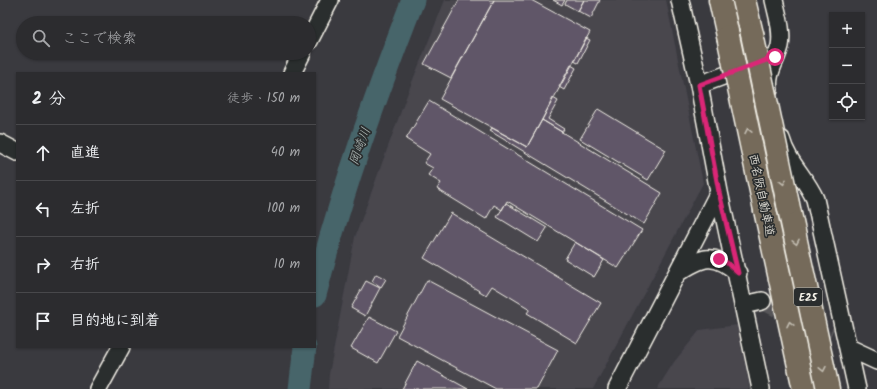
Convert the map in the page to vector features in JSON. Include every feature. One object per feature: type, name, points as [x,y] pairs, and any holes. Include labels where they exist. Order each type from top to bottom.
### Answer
[{"type":"highway","name":"西名阪自動車道","points":[[720,0],[804,389]]},
{"type":"highway","name":"西名阪自動車道","points":[[744,0],[828,389]]},
{"type":"street","points":[[316,27],[330,0]]},
{"type":"street","points":[[680,0],[699,85],[719,192],[738,273],[761,389]]},
{"type":"street","points":[[774,0],[781,33],[780,46],[768,78],[769,88],[783,146],[789,158],[811,190],[815,200],[841,338],[857,389]]},
{"type":"street","points":[[699,85],[775,57]]},
{"type":"street","points":[[292,72],[298,60]]},
{"type":"street","points":[[0,143],[16,151]]},
{"type":"street","points":[[617,389],[719,192]]},
{"type":"street","points":[[677,273],[695,263],[712,258],[726,262],[738,273]]},
{"type":"street","points":[[744,305],[762,301]]},
{"type":"street","points":[[841,338],[876,359]]},
{"type":"street","points":[[98,389],[120,348]]},
{"type":"shaded area","points":[[445,0],[666,0],[703,183],[593,389],[328,389],[329,374],[355,237],[408,92]]},
{"type":"shaded area","points":[[737,325],[750,389],[657,389],[674,362],[700,330]]},
{"type":"building","points":[[459,0],[494,0],[451,78],[424,64]]},
{"type":"building","points":[[494,0],[531,0],[590,32],[527,147],[440,99]]},
{"type":"building","points":[[553,0],[565,0],[562,5]]},
{"type":"building","points":[[567,0],[584,0],[578,11],[565,4]]},
{"type":"building","points":[[584,0],[600,0],[591,18],[578,11]]},
{"type":"building","points":[[586,38],[590,40],[578,63],[574,61]]},
{"type":"building","points":[[571,65],[576,68],[564,90],[559,87]]},
{"type":"building","points":[[553,98],[558,101],[548,119],[564,129],[562,132],[542,120]]},
{"type":"building","points":[[429,101],[642,230],[618,268],[507,201],[502,210],[494,205],[486,219],[437,189],[441,183],[428,175],[433,168],[424,163],[430,154],[406,139]]},
{"type":"building","points":[[598,109],[666,150],[648,180],[580,139]]},
{"type":"building","points":[[542,120],[662,193],[644,224],[490,131],[492,128],[527,147]]},
{"type":"building","points":[[506,203],[547,228],[538,242],[497,217]]},
{"type":"building","points":[[451,213],[601,303],[577,343],[527,313],[530,309],[492,286],[486,295],[424,258]]},
{"type":"building","points":[[575,242],[604,260],[594,277],[565,259]]},
{"type":"building","points":[[376,274],[386,279],[381,287],[372,281]]},
{"type":"building","points":[[427,280],[558,350],[537,389],[496,389],[397,336]]},
{"type":"building","points":[[366,281],[380,288],[365,316],[351,308]]},
{"type":"building","points":[[369,317],[396,331],[378,363],[351,348]]},
{"type":"building","points":[[417,361],[468,389],[402,389]]},
{"type":"waterway","name":"岡崎川","points":[[316,291],[347,183],[385,73],[413,0]]},
{"type":"waterway","name":"岡崎川","points":[[300,389],[305,348]]},
{"type":"tunnel","points":[[762,301],[831,335]]},
{"type":"route","points":[[719,259],[726,262],[738,273],[719,192],[699,85],[775,57]]}]
